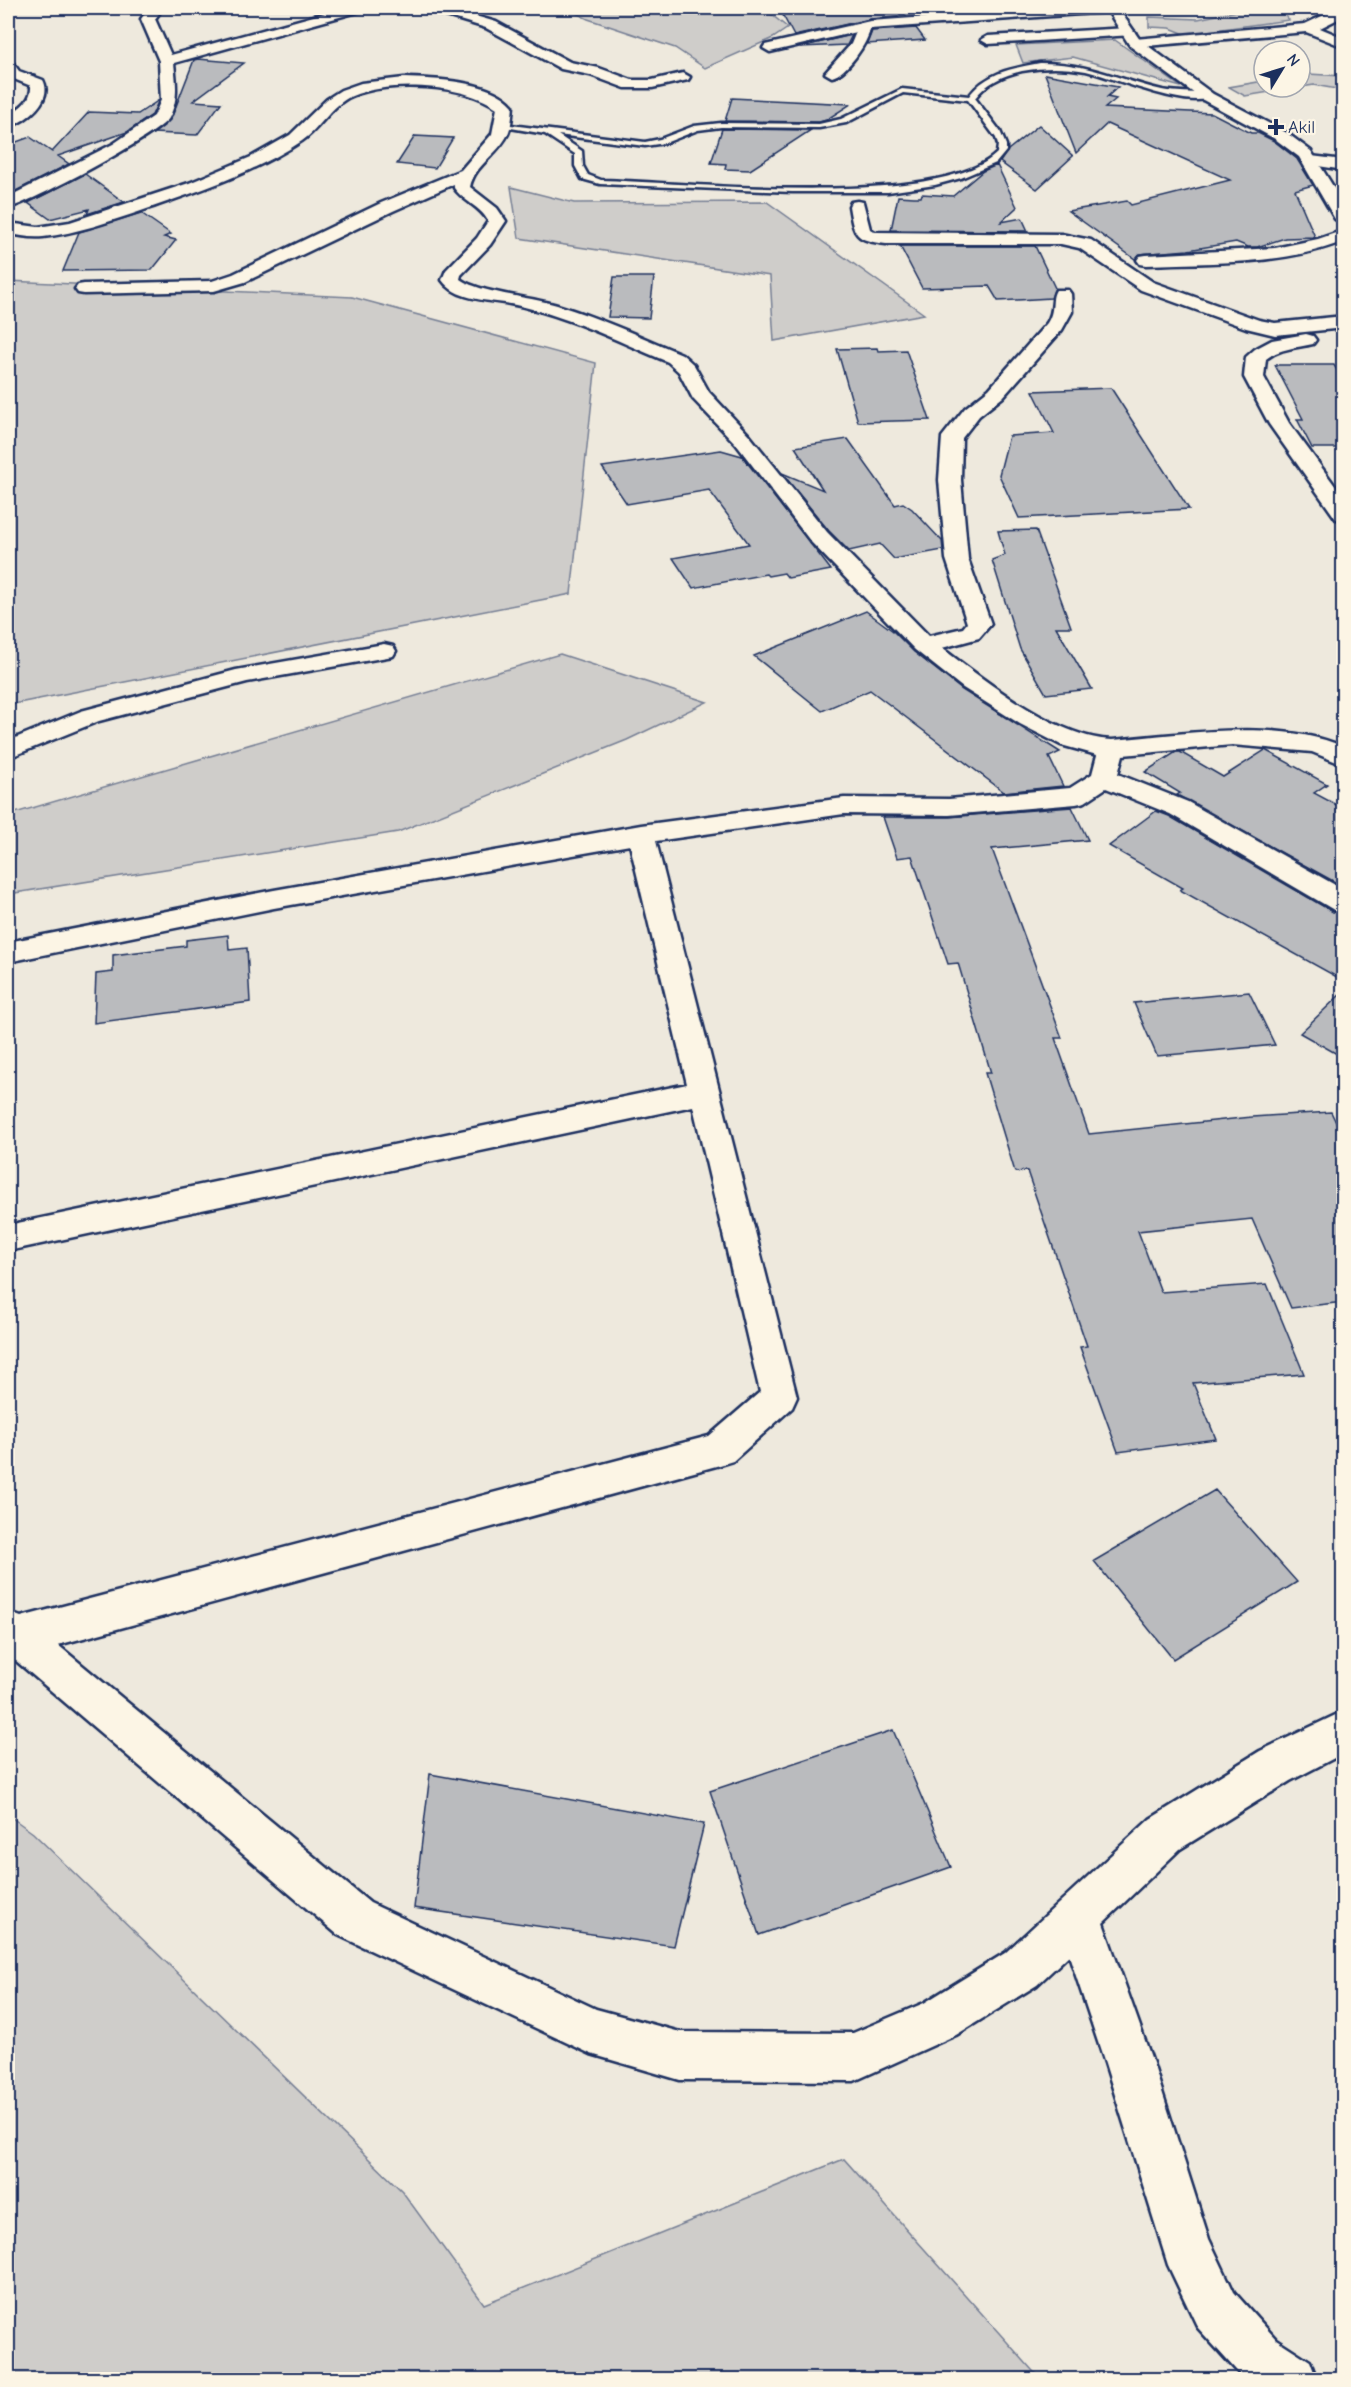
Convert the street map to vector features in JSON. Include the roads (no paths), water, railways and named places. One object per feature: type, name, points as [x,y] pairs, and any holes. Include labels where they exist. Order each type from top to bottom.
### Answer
[{"type":"street","points":[[8,202],[101,157],[152,126],[161,118],[169,99],[170,89],[166,61],[148,19],[156,8]]},
{"type":"street","points":[[166,61],[356,8]]},
{"type":"street","points":[[435,8],[491,25],[566,66],[594,71],[630,85],[651,84],[683,77]]},
{"type":"street","points":[[770,48],[864,26],[1111,8],[1132,37],[1209,98],[1281,135],[1311,161],[1344,219]]},
{"type":"street","points":[[988,40],[1242,35],[1308,28],[1344,11]]},
{"type":"street","points":[[832,73],[857,45],[864,34],[864,26]]},
{"type":"street","points":[[1308,28],[1344,43]]},
{"type":"street","points":[[8,66],[14,74],[38,83],[41,89],[39,95],[27,109],[8,122]]},
{"type":"street","points":[[8,228],[37,232],[76,226],[202,184],[269,155],[299,136],[332,103],[346,93],[378,84],[424,83],[488,94],[499,99],[505,106],[503,126],[492,146],[467,173],[462,182],[462,188],[475,201],[492,211],[497,221],[484,241],[452,274],[451,280],[455,285],[471,292],[531,303],[655,350],[681,363],[692,377],[700,395],[743,440],[819,537],[924,645],[972,683],[1029,719],[1070,740],[1091,747],[1112,748],[1232,737],[1317,745],[1344,757]]},
{"type":"street","points":[[1311,161],[1344,165]]},
{"type":"street","points":[[84,289],[214,286],[239,278],[387,207],[467,173]]},
{"type":"street","points":[[857,206],[862,231],[870,237],[886,239],[1061,239],[1085,244],[1131,277],[1148,286],[1253,324],[1275,329],[1344,322]]},
{"type":"street","points":[[1146,260],[1222,257],[1307,248],[1326,244],[1344,235]]},
{"type":"street","points":[[924,645],[971,633],[979,624],[957,559],[950,480],[952,437],[972,412],[996,393],[1055,326],[1063,312],[1062,294]]},
{"type":"street","points":[[1344,336],[1284,342],[1265,348],[1256,357],[1254,377],[1279,424],[1344,514]]},
{"type":"street","points":[[8,750],[90,716],[234,678],[384,651]]},
{"type":"street","points":[[8,952],[273,899],[641,834],[844,806],[949,807],[1076,796],[1104,778],[1112,748]]},
{"type":"street","points":[[1104,778],[1179,808],[1344,903]]},
{"type":"street","points":[[13,1634],[720,1449],[779,1397],[641,834]]},
{"type":"street","points":[[8,1238],[705,1092]]},
{"type":"street","points":[[13,1634],[354,1919],[591,2031],[680,2056],[854,2057],[940,2019],[1021,1969],[1165,1834],[1275,1766],[1344,1731]]},
{"type":"street","points":[[1078,1916],[1129,2063],[1186,2247],[1216,2310],[1258,2357],[1291,2379]]},
{"type":"lane","points":[[971,98],[977,89],[997,76],[1030,66],[1047,64],[1084,68],[1168,94],[1209,98]]},
{"type":"lane","points":[[503,126],[645,144],[709,126],[819,126],[843,121],[902,91],[971,98]]},
{"type":"lane","points":[[548,132],[579,153],[579,166],[585,177],[600,182],[847,191],[906,187],[967,174],[1001,155],[1003,148],[1000,135],[977,109],[971,98]]},
{"type":"place","name":"Akil","points":[[1276,127]]}]
